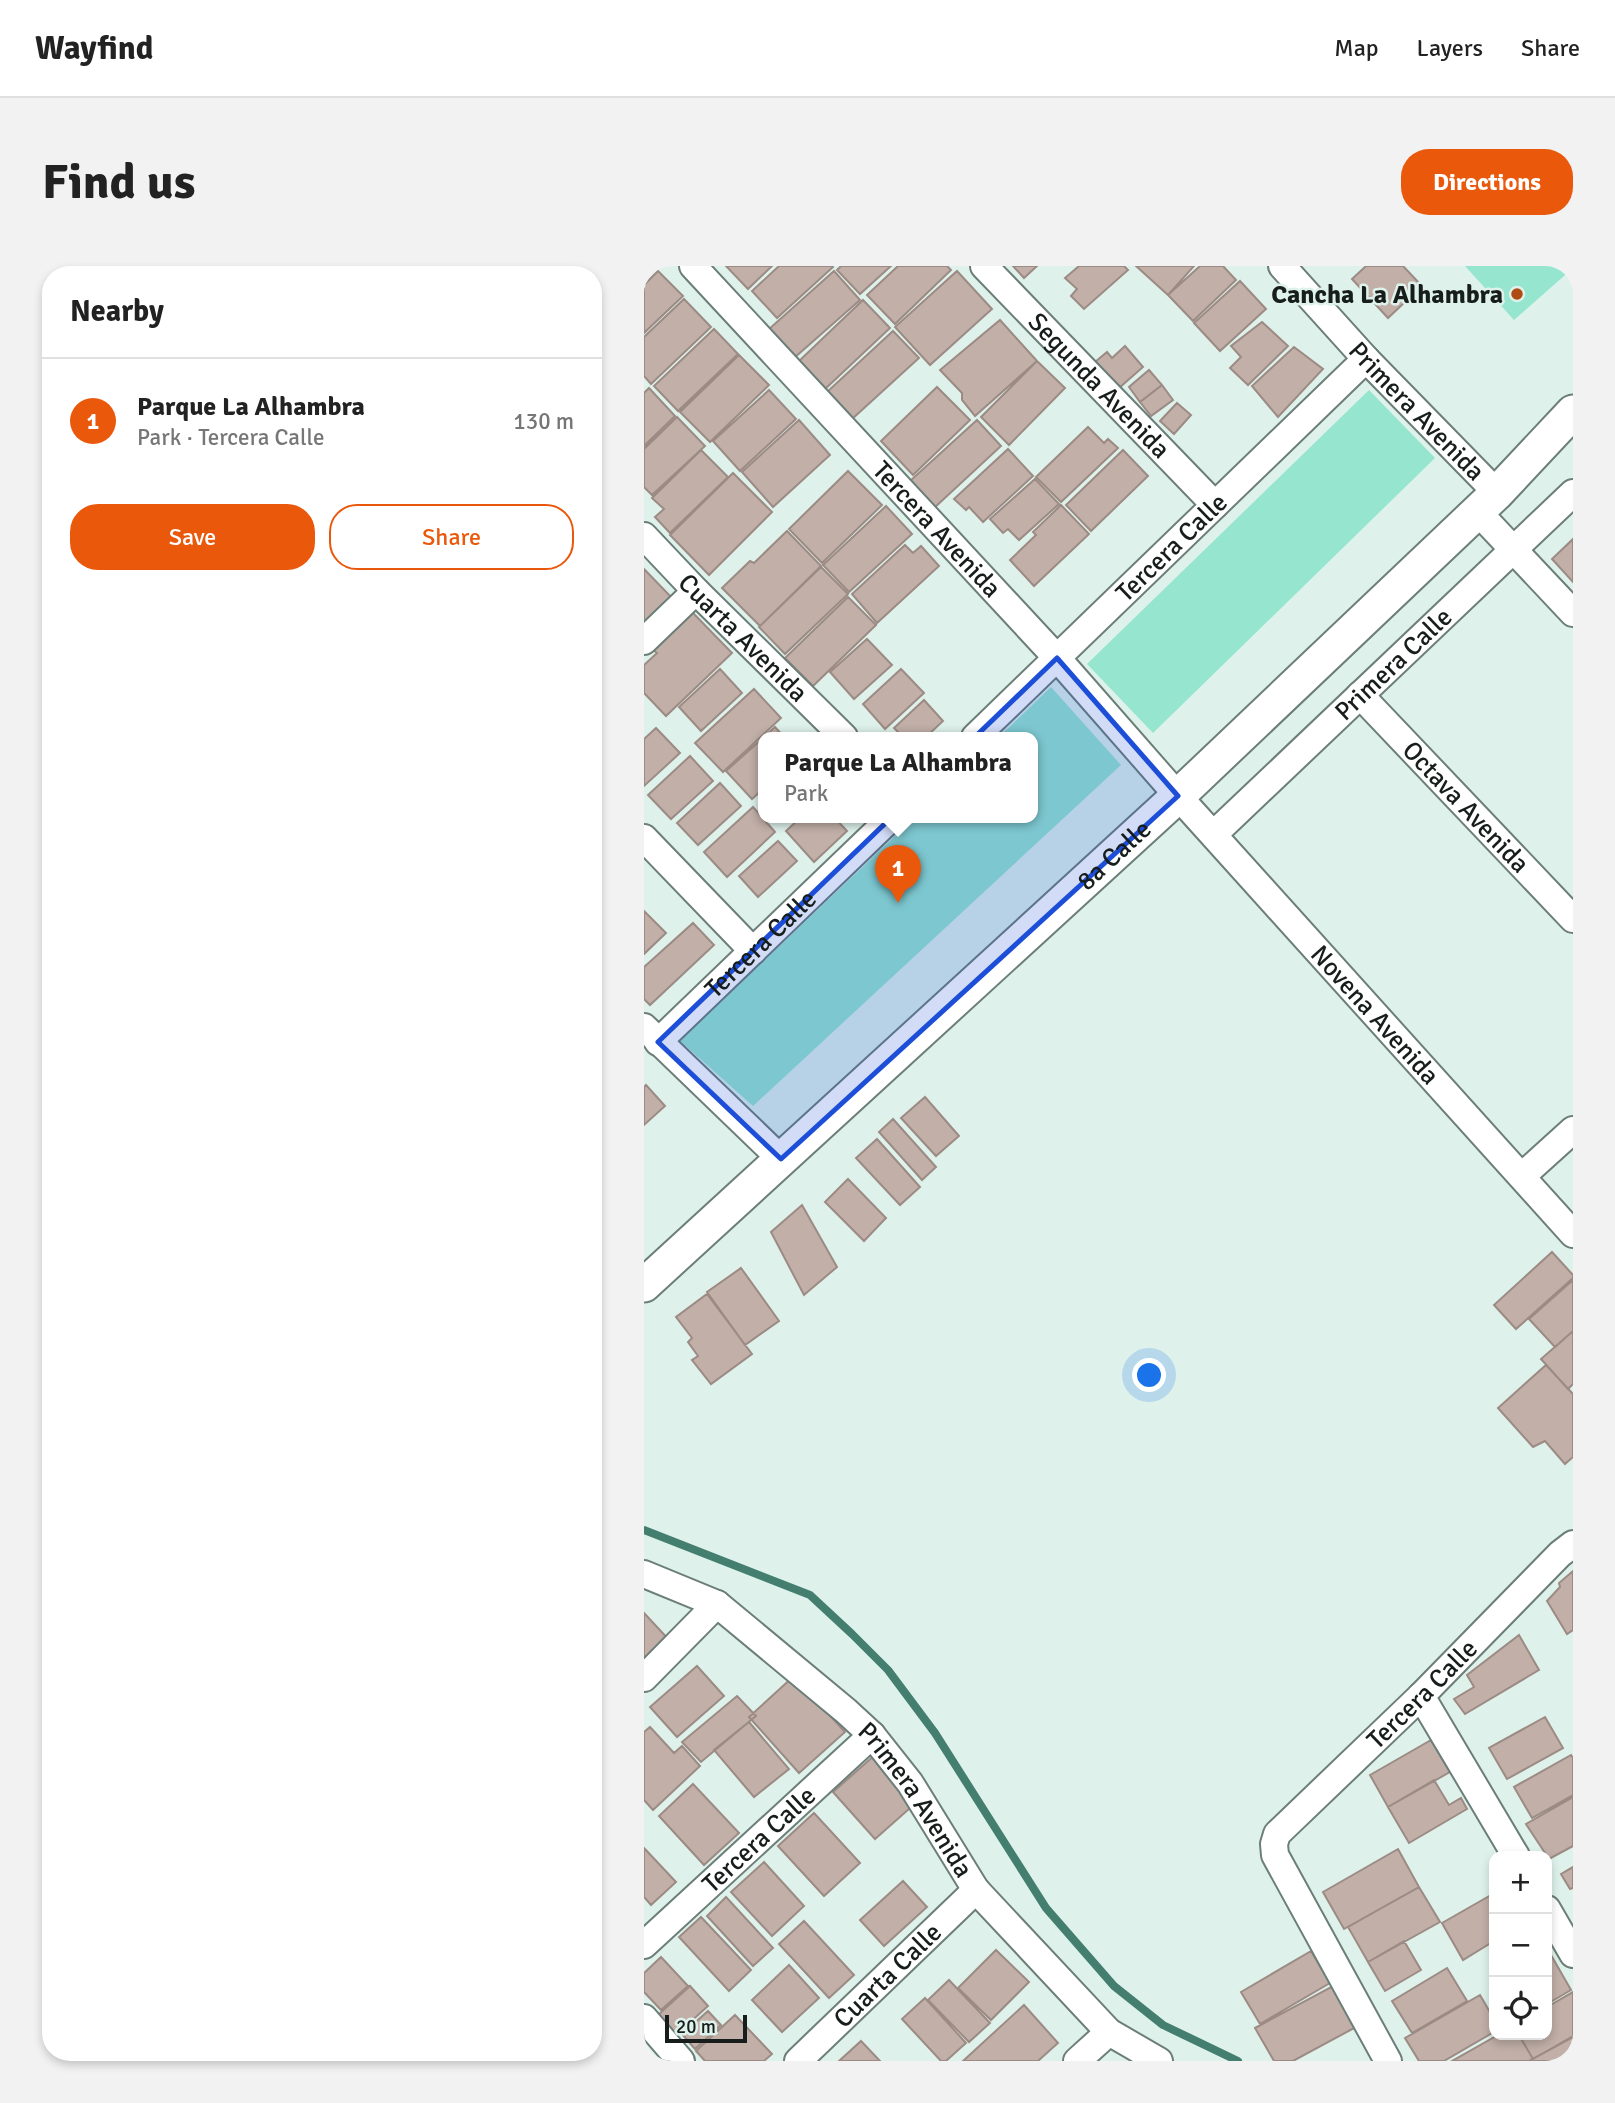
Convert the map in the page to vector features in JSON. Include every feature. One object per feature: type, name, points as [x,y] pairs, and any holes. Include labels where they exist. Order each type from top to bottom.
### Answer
[{"type":"street","name":"Tercera Avenida","points":[[692,266],[1057,658],[1178,796]]},
{"type":"street","name":"Segunda Avenida","points":[[984,266],[1215,505]]},
{"type":"street","name":"Primera Avenida","points":[[1282,266],[1366,359],[1488,502],[1514,550],[1573,613]]},
{"type":"street","name":"Tercera Calle","points":[[980,732],[1366,359]]},
{"type":"street","name":"8a Calle","points":[[644,1285],[1178,796],[1488,502],[1573,412]]},
{"type":"street","name":"Primera Calle","points":[[1214,834],[1573,493]]},
{"type":"street","name":"Cuarta Avenida","points":[[644,536],[839,732]]},
{"type":"street","points":[[644,641],[696,591]]},
{"type":"street","name":"Octava Avenida","points":[[1360,695],[1573,919]]},
{"type":"street","name":"Novena Avenida","points":[[1178,796],[1573,1234]]},
{"type":"street","name":"Tercera Calle","points":[[651,1034],[753,951],[886,823]]},
{"type":"street","points":[[644,838],[753,951]]},
{"type":"street","points":[[651,1034],[781,1159]]},
{"type":"street","points":[[1522,1176],[1573,1130]]},
{"type":"street","name":"Tercera Calle","points":[[1388,2061],[1275,1856],[1277,1834],[1421,1696],[1560,1554],[1573,1544]]},
{"type":"street","name":"Primera Avenida","points":[[644,1574],[717,1604],[872,1735],[910,1783],[976,1890],[1109,2032],[1158,2061]]},
{"type":"street","points":[[644,1678],[717,1604]]},
{"type":"street","points":[[1421,1696],[1513,1851]]},
{"type":"street","name":"Tercera Calle","points":[[644,1945],[872,1735]]},
{"type":"street","name":"Cuarta Calle","points":[[797,2061],[976,1890]]},
{"type":"street","points":[[1550,1914],[1573,1954]]},
{"type":"street","points":[[644,2018],[681,2061]]},
{"type":"street","points":[[1077,2061],[1109,2032]]},
{"type":"highlighted area","points":[[1057,658],[1178,796],[781,1159],[658,1042]]},
{"type":"green space","name":"Cancha La Alhambra","points":[[1465,266],[1573,266],[1573,268],[1514,320]]},
{"type":"green space","points":[[1369,390],[1435,458],[1153,733],[1087,664]]},
{"type":"green space","points":[[1051,687],[1121,765],[753,1106],[680,1041],[909,823],[1038,823],[1038,732],[1004,732]]},
{"type":"building","points":[[644,266],[657,266],[644,278]]},
{"type":"building","points":[[726,266],[772,266],[748,289]]},
{"type":"building","points":[[779,266],[833,267],[777,318],[752,291]]},
{"type":"building","points":[[841,266],[891,266],[860,294],[837,270]]},
{"type":"building","points":[[898,266],[947,266],[951,270],[895,324],[867,295]]},
{"type":"building","points":[[1013,266],[1037,266],[1024,278]]},
{"type":"building","points":[[1079,266],[1124,266],[1128,270],[1084,309],[1071,296],[1077,289],[1065,278]]},
{"type":"building","points":[[1136,266],[1194,266],[1168,295]]},
{"type":"building","points":[[1200,266],[1223,266],[1236,280],[1193,321],[1168,295]]},
{"type":"building","points":[[1366,266],[1403,266],[1422,286],[1388,318],[1352,279]]},
{"type":"building","points":[[658,271],[683,296],[644,333],[644,285]]},
{"type":"building","points":[[834,271],[860,300],[794,358],[768,330]]},
{"type":"building","points":[[957,271],[992,309],[930,365],[895,327]]},
{"type":"building","points":[[1240,281],[1266,309],[1220,351],[1194,323]]},
{"type":"building","points":[[684,299],[711,327],[651,384],[644,376],[644,337]]},
{"type":"building","points":[[863,300],[890,328],[825,389],[798,362]]},
{"type":"building","points":[[1000,320],[1037,361],[975,416],[962,400],[962,393],[940,370]]},
{"type":"building","points":[[1262,322],[1288,346],[1248,385],[1230,368],[1241,357],[1231,346]]},
{"type":"building","points":[[714,329],[738,354],[678,411],[654,386]]},
{"type":"building","points":[[893,331],[919,358],[852,419],[827,392]]},
{"type":"building","points":[[1125,346],[1143,367],[1119,388],[1095,362],[1107,352],[1112,358]]},
{"type":"building","points":[[1294,347],[1323,369],[1278,417],[1252,386]]},
{"type":"building","points":[[739,355],[769,385],[710,442],[680,412]]},
{"type":"building","points":[[1037,361],[1065,388],[1009,445],[981,417]]},
{"type":"building","points":[[1149,370],[1162,385],[1140,402],[1129,387]]},
{"type":"building","points":[[1162,385],[1173,400],[1151,416],[1140,402]]},
{"type":"building","points":[[937,387],[970,420],[913,475],[881,441]]},
{"type":"building","points":[[649,388],[675,416],[644,446],[644,393]]},
{"type":"building","points":[[769,390],[796,419],[740,471],[713,441]]},
{"type":"building","points":[[1177,403],[1191,415],[1174,434],[1160,421]]},
{"type":"building","points":[[677,417],[705,446],[652,495],[644,487],[644,449]]},
{"type":"building","points":[[799,420],[830,455],[773,507],[742,472]]},
{"type":"building","points":[[977,420],[1001,446],[934,508],[910,481]]},
{"type":"building","points":[[1088,427],[1104,443],[1108,439],[1118,448],[1061,502],[1036,477]]},
{"type":"building","points":[[1008,449],[1033,476],[983,522],[969,507],[966,510],[954,499]]},
{"type":"building","points":[[701,450],[728,477],[670,533],[655,517],[664,509],[652,498]]},
{"type":"building","points":[[1123,450],[1148,476],[1091,531],[1066,505]]},
{"type":"building","points":[[848,471],[882,505],[822,563],[789,529]]},
{"type":"building","points":[[733,473],[772,512],[709,575],[670,535]]},
{"type":"building","points":[[1035,479],[1059,504],[1019,540],[1008,529],[1003,533],[990,519]]},
{"type":"building","points":[[1061,505],[1089,534],[1034,586],[1010,560],[1036,535],[1033,532]]},
{"type":"building","points":[[886,506],[912,534],[849,592],[823,565]]},
{"type":"building","points":[[787,531],[821,566],[760,626],[722,588],[750,561],[754,563]]},
{"type":"building","points":[[1573,539],[1573,582],[1552,559]]},
{"type":"building","points":[[905,545],[913,553],[921,546],[939,566],[877,623],[852,594]]},
{"type":"building","points":[[821,567],[848,594],[785,654],[759,627]]},
{"type":"building","points":[[644,569],[674,600],[644,629]]},
{"type":"building","points":[[848,597],[876,625],[813,686],[785,658]]},
{"type":"building","points":[[692,612],[732,653],[666,716],[644,693],[644,665],[657,653],[653,650]]},
{"type":"building","points":[[867,639],[892,665],[854,699],[830,672]]},
{"type":"building","points":[[720,669],[742,693],[701,731],[679,707]]},
{"type":"building","points":[[901,669],[924,693],[885,729],[863,704]]},
{"type":"building","points":[[754,689],[781,718],[766,732],[758,732],[758,739],[723,772],[695,743]]},
{"type":"building","points":[[924,700],[943,721],[931,732],[898,732],[894,728]]},
{"type":"building","points":[[656,728],[680,753],[644,786],[644,739]]},
{"type":"building","points":[[758,742],[758,794],[752,799],[726,771]]},
{"type":"building","points":[[690,756],[713,781],[671,819],[648,795]]},
{"type":"building","points":[[720,783],[741,806],[698,845],[677,823]]},
{"type":"building","points":[[753,807],[758,813],[758,823],[767,823],[775,832],[727,877],[704,852]]},
{"type":"building","points":[[795,823],[840,823],[847,831],[814,862],[786,831]]},
{"type":"building","points":[[778,841],[797,861],[758,897],[739,876]]},
{"type":"building","points":[[644,911],[666,933],[644,954]]},
{"type":"building","points":[[693,923],[714,945],[650,1005],[644,999],[644,967]]},
{"type":"building","points":[[646,1085],[665,1106],[644,1125],[644,1087]]},
{"type":"building","points":[[925,1097],[959,1136],[936,1156],[901,1118]]},
{"type":"building","points":[[893,1119],[936,1167],[922,1180],[879,1132]]},
{"type":"building","points":[[877,1139],[920,1187],[900,1205],[856,1158]]},
{"type":"building","points":[[848,1179],[886,1218],[864,1241],[825,1202]]},
{"type":"building","points":[[802,1205],[837,1267],[804,1295],[771,1232]]},
{"type":"building","points":[[1552,1252],[1573,1278],[1516,1329],[1494,1305]]},
{"type":"building","points":[[741,1268],[779,1321],[745,1345],[707,1292]]},
{"type":"building","points":[[1573,1280],[1573,1331],[1555,1347],[1529,1319]]},
{"type":"building","points":[[707,1294],[752,1354],[711,1384],[692,1360],[698,1356],[688,1342],[692,1338],[676,1317]]},
{"type":"building","points":[[1573,1331],[1573,1384],[1568,1389],[1541,1359]]},
{"type":"building","points":[[1546,1365],[1573,1394],[1573,1457],[1565,1464],[1545,1441],[1533,1447],[1498,1408]]},
{"type":"building","points":[[1573,1571],[1573,1630],[1567,1634],[1547,1601],[1560,1587],[1559,1583]]},
{"type":"building","points":[[644,1613],[671,1642],[644,1667]]},
{"type":"building","points":[[1519,1635],[1539,1670],[1465,1714],[1454,1699],[1474,1687],[1467,1675]]},
{"type":"building","points":[[697,1666],[724,1696],[677,1737],[650,1707]]},
{"type":"building","points":[[794,1676],[845,1732],[799,1773],[749,1717]]},
{"type":"building","points":[[737,1696],[756,1716],[701,1762],[682,1742]]},
{"type":"building","points":[[1545,1717],[1563,1748],[1507,1779],[1489,1748]]},
{"type":"building","points":[[749,1722],[789,1769],[754,1797],[714,1750]]},
{"type":"building","points":[[650,1727],[674,1753],[682,1746],[700,1766],[653,1810],[644,1800],[644,1732]]},
{"type":"building","points":[[1431,1740],[1450,1772],[1388,1807],[1370,1775]]},
{"type":"building","points":[[876,1754],[918,1801],[875,1839],[833,1792]]},
{"type":"building","points":[[1571,1755],[1573,1795],[1532,1818],[1514,1787]]},
{"type":"building","points":[[1434,1780],[1449,1805],[1461,1798],[1467,1809],[1409,1843],[1388,1807]]},
{"type":"building","points":[[693,1784],[739,1833],[704,1865],[659,1816]]},
{"type":"building","points":[[1573,1797],[1573,1846],[1552,1857],[1552,1851],[1544,1851],[1526,1824]]},
{"type":"building","points":[[814,1813],[860,1863],[824,1896],[778,1846]]},
{"type":"building","points":[[644,1848],[676,1882],[651,1905],[644,1897]]},
{"type":"building","points":[[1398,1849],[1419,1887],[1344,1929],[1323,1892]]},
{"type":"building","points":[[764,1862],[804,1906],[772,1936],[731,1892]]},
{"type":"building","points":[[1573,1867],[1573,1888],[1570,1889],[1561,1874]]},
{"type":"building","points":[[903,1881],[927,1907],[884,1946],[860,1920]]},
{"type":"building","points":[[1419,1887],[1440,1922],[1368,1962],[1348,1927]]},
{"type":"building","points":[[1489,1896],[1489,1944],[1463,1960],[1442,1923]]},
{"type":"building","points":[[726,1897],[773,1948],[753,1966],[707,1916]]},
{"type":"building","points":[[701,1917],[751,1970],[729,1991],[679,1937]]},
{"type":"building","points":[[804,1921],[854,1975],[829,1998],[779,1944]]},
{"type":"building","points":[[1404,1941],[1421,1970],[1385,1991],[1368,1962]]},
{"type":"building","points":[[996,1950],[1029,1982],[991,2020],[958,1988]]},
{"type":"building","points":[[1311,1951],[1330,1983],[1260,2024],[1241,1992]]},
{"type":"building","points":[[661,1957],[688,1986],[661,2010],[644,1992],[644,1973]]},
{"type":"building","points":[[1552,1957],[1571,1990],[1552,2001]]},
{"type":"building","points":[[789,1965],[819,1998],[782,2032],[752,2000]]},
{"type":"building","points":[[1447,1968],[1467,2001],[1412,2033],[1392,2001]]},
{"type":"building","points":[[949,1980],[990,2023],[969,2042],[928,2000]]},
{"type":"building","points":[[690,1986],[708,2006],[676,2035],[658,2015]]},
{"type":"building","points":[[1333,1986],[1356,2027],[1293,2061],[1274,2061],[1255,2028]]},
{"type":"building","points":[[1573,1992],[1573,2036],[1533,2059],[1522,2040],[1552,2040],[1552,2004]]},
{"type":"building","points":[[1480,1995],[1489,2010],[1489,2035],[1444,2061],[1419,2061],[1405,2038]]},
{"type":"building","points":[[925,1998],[966,2043],[946,2061],[941,2061],[902,2019]]},
{"type":"building","points":[[1024,2005],[1058,2043],[1038,2061],[963,2061]]},
{"type":"building","points":[[708,2011],[721,2025],[695,2049],[682,2034]]},
{"type":"building","points":[[735,2015],[772,2054],[764,2061],[705,2061],[696,2051]]},
{"type":"building","points":[[1573,2037],[1573,2061],[1529,2061]]},
{"type":"building","points":[[1489,2040],[1522,2040],[1533,2059],[1529,2061],[1452,2061]]},
{"type":"building","points":[[861,2041],[880,2061],[839,2061]]},
{"type":"waterway","points":[[644,1530],[810,1595],[888,1670],[935,1733],[1046,1908],[1114,1986],[1163,2025],[1238,2061]]},
{"type":"place","name":"Cancha La Alhambra","points":[[1517,294]]},
{"type":"place","name":"Parque La Alhambra","points":[[898,903]]}]
